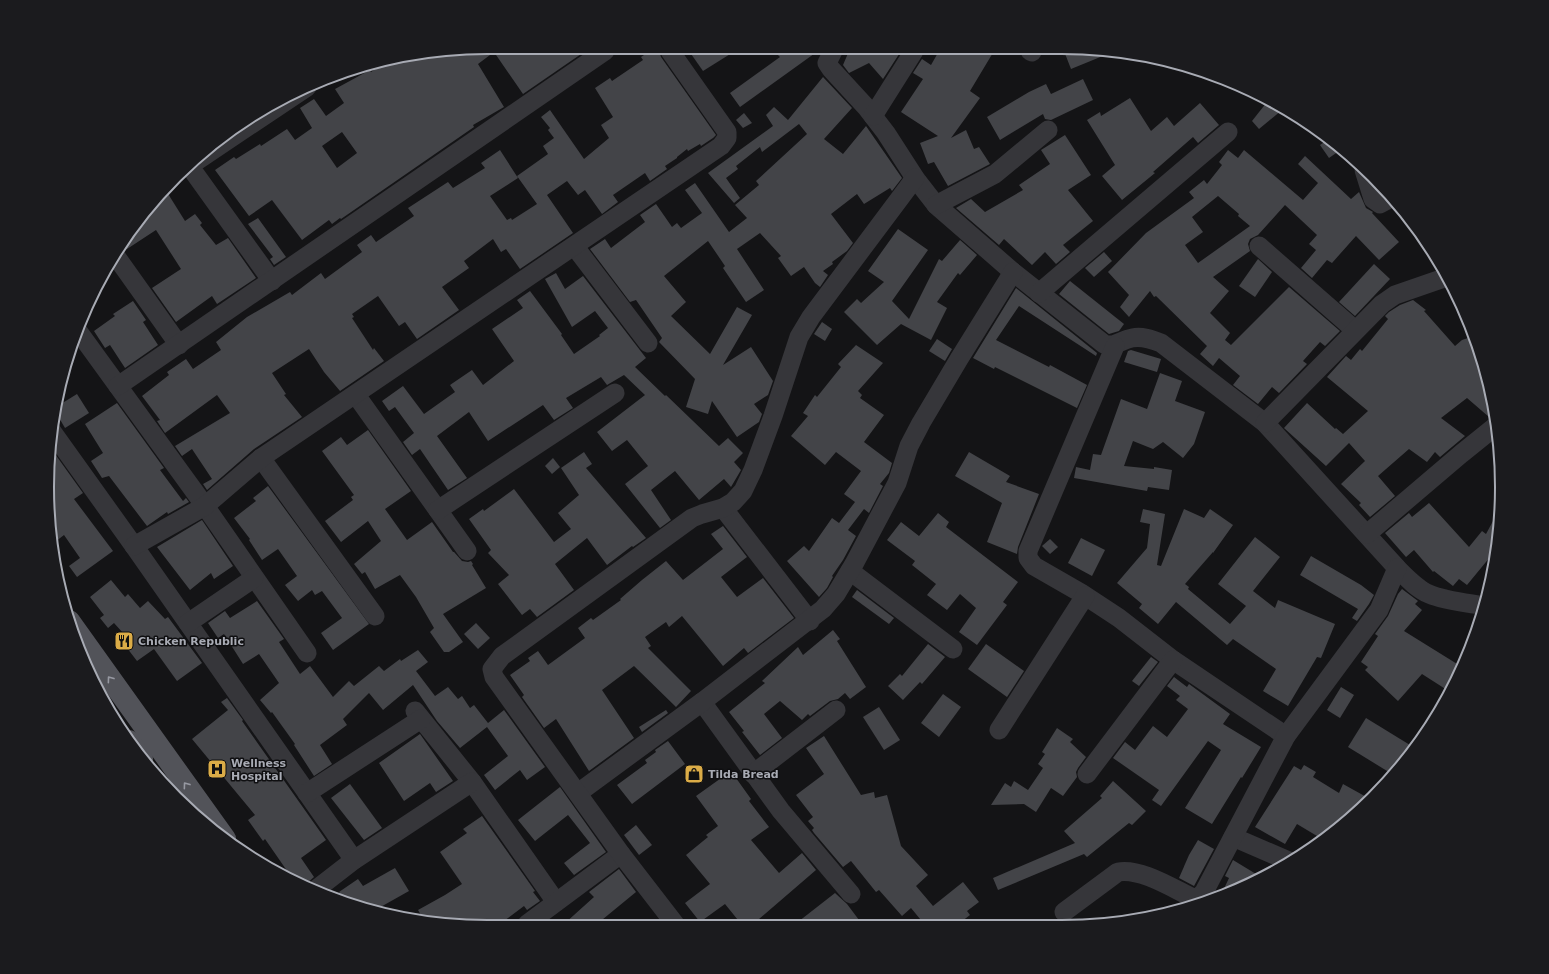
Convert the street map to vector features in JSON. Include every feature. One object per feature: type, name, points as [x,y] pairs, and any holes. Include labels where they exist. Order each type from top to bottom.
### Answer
[{"type":"main road","points":[[83,641],[213,823]]},
{"type":"street","points":[[118,386],[601,54]]},
{"type":"street","points":[[134,546],[205,506],[261,458],[575,247],[721,146],[727,138],[727,132],[672,54]]},
{"type":"street","points":[[873,116],[912,54]]},
{"type":"street","points":[[825,55],[831,69],[873,116],[886,133],[915,178],[936,205],[1013,272],[1104,344],[1115,346],[1132,338],[1151,339],[1161,343],[1265,423],[1416,586],[1430,595],[1478,605]]},
{"type":"street","points":[[936,205],[995,174],[1048,130]]},
{"type":"street","points":[[1039,293],[1228,132]]},
{"type":"street","points":[[193,170],[272,281]]},
{"type":"street","points":[[672,920],[621,854],[494,677],[492,669],[502,656],[692,518],[722,508],[739,497],[753,470],[802,331],[915,178]]},
{"type":"street","points":[[1367,180],[1373,199],[1380,204],[1387,200]]},
{"type":"street","points":[[1259,246],[1355,330]]},
{"type":"street","points":[[575,247],[648,342]]},
{"type":"street","points":[[118,260],[179,345]]},
{"type":"street","points":[[578,793],[810,620],[823,609],[836,594],[897,483],[909,446],[921,423],[1013,272]]},
{"type":"street","points":[[1265,423],[1382,304],[1395,295],[1441,278]]},
{"type":"street","points":[[81,338],[118,386],[205,506],[307,653]]},
{"type":"street","points":[[1115,346],[1068,454],[1028,554],[1028,558],[1034,566],[1086,596],[1119,618],[1173,660],[1286,736]]},
{"type":"street","points":[[438,510],[615,393]]},
{"type":"street","points":[[356,395],[467,551]]},
{"type":"street","points":[[1367,534],[1491,430]]},
{"type":"street","points":[[57,439],[354,860]]},
{"type":"street","points":[[261,458],[375,616]]},
{"type":"street","points":[[722,508],[810,620]]},
{"type":"street","points":[[1198,898],[1204,892],[1286,736],[1379,610],[1398,568]]},
{"type":"street","points":[[850,571],[953,648]]},
{"type":"street","points":[[188,623],[254,578]]},
{"type":"street","points":[[999,730],[1086,596]]},
{"type":"street","points":[[1087,774],[1173,660]]},
{"type":"street","points":[[702,702],[781,811],[851,894]]},
{"type":"street","points":[[753,774],[836,710]]},
{"type":"street","points":[[307,793],[418,715],[472,782],[556,902]]},
{"type":"street","points":[[319,886],[354,860],[472,782]]},
{"type":"street","points":[[1233,837],[1283,859]]},
{"type":"street","points":[[532,920],[621,854]]},
{"type":"street","points":[[1064,912],[1118,872],[1125,871],[1139,873],[1193,898],[1198,898]]},
{"type":"building","points":[[491,54],[478,64],[504,107],[473,125],[474,127],[341,219],[340,218],[332,224],[329,220],[302,240],[272,200],[249,216],[215,170],[234,157],[236,159],[260,144],[261,146],[287,129],[295,140],[312,128],[300,108],[314,99],[326,116],[344,103],[335,89],[368,71],[370,70],[371,72],[376,69],[405,62],[459,55]],"holes":[[[342,132],[357,153],[337,168],[322,146]]]},
{"type":"building","points":[[495,54],[581,54],[523,94]]},
{"type":"building","points":[[646,54],[660,54],[716,135],[713,138],[701,146],[700,144],[688,151],[687,149],[665,166],[667,169],[650,181],[645,173],[613,195],[618,202],[602,214],[585,190],[578,195],[567,181],[547,195],[573,233],[520,269],[506,249],[501,252],[493,239],[464,261],[469,268],[442,287],[459,310],[417,339],[405,322],[399,326],[378,296],[352,314],[354,317],[352,318],[373,350],[374,348],[384,361],[340,391],[324,372],[309,349],[272,373],[286,394],[284,395],[302,417],[254,449],[207,490],[203,484],[212,479],[192,449],[182,456],[175,446],[230,413],[217,395],[165,433],[157,421],[160,420],[142,396],[169,375],[167,372],[186,359],[193,369],[221,350],[216,342],[247,317],[290,292],[292,295],[321,273],[325,279],[362,252],[357,245],[371,235],[376,242],[414,216],[408,208],[448,182],[453,188],[485,168],[481,163],[500,150],[518,178],[490,196],[507,220],[511,218],[512,220],[537,204],[517,176],[548,154],[543,146],[554,138],[548,130],[550,128],[541,117],[550,110],[584,159],[609,138],[601,125],[613,117],[595,88],[610,78],[612,81],[643,60],[641,57]]},
{"type":"building","points":[[691,54],[730,54],[703,71]]},
{"type":"building","points":[[777,54],[814,54],[740,107],[730,93],[780,57]]},
{"type":"building","points":[[848,54],[899,54],[883,79],[869,63],[849,73],[843,65]]},
{"type":"building","points":[[937,54],[992,54],[970,91],[980,98],[951,138],[966,130],[974,149],[979,147],[990,164],[948,186],[934,162],[928,164],[920,143],[938,136],[901,112],[923,79],[913,73],[922,59],[931,65]]},
{"type":"building","points":[[1065,54],[1102,56],[1071,69]]},
{"type":"building","points":[[823,77],[852,108],[824,139],[843,154],[866,126],[902,178],[892,191],[890,188],[864,204],[857,194],[831,214],[853,243],[847,251],[823,271],[828,275],[820,287],[815,283],[804,267],[791,276],[778,258],[781,256],[760,233],[737,249],[764,290],[746,302],[723,268],[725,266],[708,241],[664,276],[686,302],[671,316],[710,354],[737,307],[752,315],[723,365],[751,347],[773,381],[768,395],[754,404],[762,414],[759,422],[737,437],[712,401],[708,414],[686,407],[695,379],[659,342],[662,338],[636,300],[630,302],[590,249],[605,239],[611,248],[645,222],[640,215],[656,204],[672,227],[677,223],[681,228],[702,213],[685,190],[695,183],[729,232],[747,218],[735,205],[759,185],[756,181],[807,134],[799,124],[762,152],[760,147],[736,166],[738,169],[726,178],[740,198],[734,203],[708,173],[773,126],[766,115],[774,107],[788,120]]},
{"type":"building","points":[[1083,79],[1093,100],[1051,120],[1045,119],[1043,114],[1000,140],[987,117],[1029,92],[1046,84],[1051,94]]},
{"type":"building","points":[[1130,98],[1151,131],[1167,117],[1174,126],[1200,103],[1219,125],[1198,143],[1193,137],[1153,172],[1155,173],[1122,200],[1102,176],[1115,165],[1087,120],[1100,112],[1101,116]]},
{"type":"building","points":[[1265,105],[1279,112],[1259,129],[1252,121]]},
{"type":"building","points":[[744,113],[752,123],[743,128],[736,120]]},
{"type":"building","points":[[1065,135],[1091,175],[1068,190],[1093,221],[1063,245],[1070,252],[1056,264],[1045,252],[1032,265],[1004,239],[999,245],[956,208],[971,199],[985,212],[1023,190],[1019,185],[1050,164],[1041,150]]},
{"type":"building","points":[[1324,142],[1337,152],[1329,158],[1320,145]]},
{"type":"building","points":[[1228,150],[1238,158],[1244,150],[1303,200],[1318,183],[1298,164],[1305,156],[1351,199],[1359,192],[1366,208],[1373,212],[1372,213],[1399,242],[1379,260],[1356,236],[1332,263],[1327,260],[1312,278],[1301,268],[1316,250],[1309,244],[1317,235],[1285,205],[1258,235],[1250,239],[1248,244],[1250,251],[1213,277],[1229,291],[1210,313],[1230,333],[1225,340],[1231,345],[1289,287],[1340,331],[1325,346],[1320,342],[1303,361],[1307,364],[1279,393],[1272,387],[1258,404],[1233,385],[1240,376],[1219,358],[1213,366],[1200,354],[1207,346],[1156,296],[1154,297],[1150,291],[1129,317],[1120,307],[1129,295],[1108,272],[1146,233],[1194,198],[1189,192],[1204,180],[1207,184],[1222,165],[1219,162]],"holes":[[[1218,196],[1239,214],[1238,216],[1250,226],[1198,263],[1185,245],[1203,232],[1192,217]]]},
{"type":"building","points":[[168,194],[185,221],[195,214],[202,223],[200,225],[216,245],[228,238],[256,278],[217,304],[212,296],[176,322],[152,288],[181,269],[156,230],[127,249],[126,248],[143,223]]},
{"type":"building","points":[[258,218],[286,257],[274,265],[270,259],[273,257],[248,224]]},
{"type":"building","points":[[898,229],[928,250],[892,301],[909,319],[939,259],[942,261],[960,240],[977,255],[960,275],[958,273],[937,302],[947,308],[931,340],[901,324],[877,345],[844,312],[857,299],[861,303],[884,282],[868,271]]},
{"type":"building","points":[[1104,252],[1112,261],[1094,277],[1085,268]]},
{"type":"building","points":[[1258,259],[1272,272],[1255,297],[1239,286]]},
{"type":"building","points":[[1374,264],[1390,279],[1355,316],[1339,302]]},
{"type":"building","points":[[556,273],[565,289],[583,276],[646,358],[635,367],[719,446],[728,438],[743,453],[734,462],[741,470],[731,487],[724,479],[699,500],[675,471],[651,490],[671,520],[660,528],[625,484],[648,466],[627,440],[612,451],[597,432],[645,395],[624,375],[607,385],[601,377],[566,398],[573,408],[554,420],[543,405],[488,441],[469,412],[437,436],[467,478],[448,490],[420,449],[412,455],[403,442],[414,433],[395,407],[389,411],[382,401],[403,386],[424,414],[455,392],[450,385],[472,370],[483,385],[514,361],[492,329],[523,308],[517,300],[530,291],[562,334],[561,335],[574,354],[600,336],[599,335],[608,328],[595,311],[572,327],[545,279]]},
{"type":"building","points":[[1070,281],[1124,324],[1119,331],[1109,334],[1059,294]]},
{"type":"building","points":[[1016,288],[1097,353],[1096,356],[1019,306],[996,340],[1049,367],[1050,365],[1087,385],[1077,408],[995,367],[994,369],[973,358]]},
{"type":"building","points":[[1413,300],[1426,310],[1424,311],[1455,346],[1462,340],[1468,338],[1480,375],[1489,417],[1467,398],[1441,418],[1465,436],[1440,457],[1435,452],[1427,462],[1409,449],[1378,476],[1395,496],[1370,517],[1359,505],[1361,503],[1341,484],[1365,461],[1349,443],[1326,466],[1284,428],[1307,403],[1335,429],[1336,428],[1343,434],[1368,411],[1327,377],[1346,356],[1351,360],[1360,349],[1362,351],[1388,319],[1385,316],[1400,305]]},
{"type":"building","points":[[133,301],[146,320],[143,322],[158,345],[125,368],[110,345],[105,348],[94,331],[115,316],[113,314]]},
{"type":"building","points":[[822,322],[832,329],[825,341],[814,334]]},
{"type":"building","points":[[937,339],[952,349],[945,361],[929,351]]},
{"type":"building","points":[[856,345],[883,363],[858,391],[862,395],[860,398],[884,415],[864,442],[892,463],[889,473],[880,484],[883,486],[869,513],[864,509],[848,530],[856,536],[843,560],[832,576],[833,577],[827,588],[819,597],[787,561],[804,546],[809,551],[832,518],[839,523],[855,502],[844,494],[861,471],[836,452],[825,465],[791,436],[808,416],[803,413],[815,395],[817,397],[841,367],[838,364]]},
{"type":"building","points":[[1131,350],[1161,359],[1157,372],[1124,362],[1128,351]]},
{"type":"building","points":[[1160,373],[1182,381],[1175,401],[1205,412],[1194,444],[1183,458],[1163,442],[1153,449],[1133,441],[1124,466],[1154,469],[1154,467],[1172,470],[1169,490],[1148,487],[1147,491],[1074,478],[1076,467],[1090,470],[1093,454],[1101,455],[1121,399],[1147,409]]},
{"type":"building","points":[[77,394],[89,413],[65,428],[60,419],[62,403]]},
{"type":"building","points":[[117,403],[164,468],[160,470],[183,501],[186,498],[189,502],[168,514],[167,512],[147,526],[109,476],[102,478],[91,461],[103,453],[85,424]]},
{"type":"building","points":[[368,430],[411,491],[385,509],[407,540],[432,522],[453,552],[462,561],[471,561],[486,588],[443,614],[463,642],[449,652],[444,652],[430,632],[434,628],[416,597],[400,575],[375,589],[365,572],[362,574],[354,564],[381,541],[368,521],[341,542],[325,521],[353,500],[351,497],[354,495],[322,451],[341,437],[347,445]]},
{"type":"building","points":[[584,452],[592,464],[586,468],[646,538],[633,547],[632,546],[607,565],[587,538],[555,564],[574,590],[537,617],[530,609],[522,615],[498,584],[509,575],[488,553],[491,550],[469,519],[483,509],[484,511],[514,489],[554,542],[571,529],[558,513],[579,495],[561,468]]},
{"type":"building","points":[[969,452],[1010,476],[1006,482],[1039,494],[1018,547],[1017,554],[987,542],[1002,503],[955,476]]},
{"type":"building","points":[[55,455],[83,493],[74,499],[113,551],[77,577],[69,566],[80,558],[64,535],[58,540],[55,515]]},
{"type":"building","points":[[553,458],[560,467],[552,474],[545,466]]},
{"type":"building","points":[[268,486],[369,624],[333,650],[321,633],[342,618],[322,591],[315,595],[312,590],[298,601],[285,585],[297,576],[278,549],[262,560],[249,540],[250,539],[234,518],[256,501],[253,498]]},
{"type":"building","points":[[1429,503],[1469,547],[1482,531],[1486,534],[1493,520],[1489,558],[1467,585],[1459,579],[1453,586],[1434,571],[1433,572],[1414,550],[1406,557],[1385,533],[1409,513],[1412,517]]},
{"type":"building","points":[[1143,509],[1165,514],[1157,565],[1161,566],[1184,509],[1204,518],[1210,509],[1233,525],[1213,553],[1185,584],[1189,587],[1188,589],[1230,624],[1246,606],[1218,584],[1255,537],[1280,557],[1253,591],[1275,608],[1278,600],[1335,624],[1321,658],[1317,657],[1288,706],[1263,691],[1276,669],[1233,639],[1227,645],[1176,602],[1158,624],[1139,608],[1142,604],[1117,583],[1147,548],[1150,524],[1140,522]]},
{"type":"building","points":[[938,513],[949,522],[946,527],[1018,582],[1003,602],[1007,605],[977,645],[959,632],[976,608],[960,594],[947,610],[927,595],[936,584],[912,565],[915,561],[887,540],[901,522],[919,536]]},
{"type":"building","points":[[202,520],[233,566],[214,579],[211,573],[190,590],[157,547]]},
{"type":"building","points":[[723,526],[747,557],[721,577],[737,597],[763,578],[794,618],[748,653],[744,648],[723,666],[682,616],[669,627],[666,622],[645,637],[651,646],[648,648],[691,691],[676,707],[634,666],[602,690],[634,738],[589,771],[556,719],[544,728],[522,697],[524,695],[510,675],[530,661],[528,658],[538,651],[548,665],[585,638],[578,628],[591,618],[593,620],[621,600],[620,599],[666,561],[683,580],[723,549],[711,534]]},
{"type":"building","points":[[1081,538],[1105,550],[1092,576],[1068,563]]},
{"type":"building","points":[[1050,539],[1058,547],[1050,554],[1042,546]]},
{"type":"building","points":[[1311,556],[1361,585],[1374,595],[1357,621],[1352,618],[1358,609],[1300,575]]},
{"type":"building","points":[[111,580],[125,597],[128,594],[140,608],[148,601],[165,619],[168,617],[202,663],[177,681],[154,649],[137,661],[127,648],[133,644],[114,623],[108,628],[100,618],[104,615],[90,597]]},
{"type":"building","points":[[1402,589],[1418,601],[1415,604],[1422,610],[1404,631],[1457,664],[1445,689],[1422,674],[1398,701],[1365,670],[1368,667],[1361,662],[1378,636],[1375,634],[1388,616],[1398,594]]},
{"type":"building","points":[[857,590],[894,618],[889,624],[852,597]]},
{"type":"building","points":[[257,601],[284,639],[279,642],[300,674],[310,666],[333,697],[349,681],[354,686],[379,666],[384,671],[400,659],[401,661],[418,650],[428,662],[416,671],[435,696],[448,687],[458,699],[462,696],[470,708],[474,705],[488,723],[504,710],[545,767],[527,780],[520,770],[495,790],[484,775],[508,756],[487,727],[460,748],[437,721],[413,685],[383,710],[369,693],[343,719],[347,725],[320,745],[332,764],[314,776],[294,745],[295,744],[272,712],[271,713],[260,700],[279,683],[259,654],[243,664],[224,634],[218,638],[208,623],[225,611],[230,618]]},
{"type":"building","points":[[476,623],[490,638],[478,649],[464,634]]},
{"type":"building","points":[[833,630],[840,639],[837,641],[866,687],[850,699],[845,693],[838,699],[830,701],[810,716],[808,714],[802,720],[780,701],[764,714],[782,738],[760,755],[729,712],[765,683],[762,681],[798,647],[803,655]]},
{"type":"building","points":[[928,644],[945,657],[922,684],[920,682],[903,700],[888,686],[900,674],[902,676]]},
{"type":"building","points":[[986,644],[1024,671],[1007,697],[968,669]]},
{"type":"building","points":[[1151,657],[1158,662],[1139,686],[1132,681]]},
{"type":"building","points":[[1174,677],[1187,687],[1189,684],[1230,714],[1223,724],[1261,747],[1212,824],[1185,808],[1221,750],[1208,741],[1161,806],[1152,800],[1159,790],[1113,758],[1125,742],[1135,750],[1153,726],[1167,737],[1188,709],[1176,700],[1180,696],[1167,686]]},
{"type":"building","points":[[1341,687],[1354,695],[1340,718],[1327,710]]},
{"type":"building","points":[[943,694],[961,707],[939,737],[921,723]]},
{"type":"building","points":[[227,698],[326,840],[301,858],[314,877],[309,881],[287,871],[265,839],[263,841],[248,820],[255,815],[192,739],[228,710],[221,702]]},
{"type":"building","points":[[879,707],[900,740],[884,750],[863,717]]},
{"type":"building","points":[[666,710],[668,713],[642,732],[639,727]]},
{"type":"building","points":[[1366,718],[1410,745],[1388,772],[1348,747]]},
{"type":"building","points":[[1057,728],[1073,739],[1070,742],[1086,757],[1076,772],[1077,777],[1063,796],[1051,788],[1036,812],[1024,804],[991,805],[1005,783],[1011,787],[1014,781],[1028,790],[1043,768],[1038,764],[1045,754],[1042,752]]},
{"type":"building","points":[[420,734],[453,781],[436,792],[430,783],[404,801],[379,763]]},
{"type":"building","points":[[824,736],[861,795],[874,792],[875,798],[887,795],[901,846],[928,875],[916,886],[933,906],[963,882],[979,902],[967,911],[970,915],[964,920],[921,920],[911,908],[902,916],[879,890],[876,892],[851,861],[843,867],[812,830],[814,828],[808,821],[813,817],[796,795],[824,774],[806,748]]},
{"type":"building","points":[[668,741],[685,764],[632,804],[617,785],[647,763],[645,760],[656,752],[655,750]]},
{"type":"building","points":[[1304,765],[1316,772],[1313,777],[1339,793],[1343,784],[1365,796],[1318,837],[1297,824],[1285,844],[1255,827],[1294,766],[1301,770]]},
{"type":"building","points":[[731,771],[751,799],[749,801],[769,827],[751,840],[779,873],[802,853],[816,870],[760,920],[738,920],[725,904],[703,920],[698,920],[685,903],[710,884],[686,855],[708,837],[706,835],[718,826],[696,796]]},
{"type":"building","points":[[1113,781],[1146,811],[1132,825],[1129,823],[1087,857],[1084,854],[998,890],[993,878],[1075,843],[1064,831],[1102,798],[1100,796]]},
{"type":"building","points":[[350,784],[382,828],[364,840],[331,798]]},
{"type":"building","points":[[560,787],[606,852],[574,875],[564,863],[590,843],[568,815],[535,841],[518,820]]},
{"type":"building","points":[[482,816],[535,891],[533,892],[540,901],[527,910],[524,906],[505,920],[459,919],[421,915],[418,910],[462,884],[440,852],[467,833],[463,829]]},
{"type":"building","points":[[636,825],[652,845],[639,855],[624,835]]},
{"type":"building","points":[[1198,840],[1214,849],[1194,886],[1179,878],[1189,855]]},
{"type":"building","points":[[1233,860],[1256,874],[1224,888],[1229,878],[1225,876]]},
{"type":"building","points":[[395,868],[409,891],[381,907],[348,897],[339,892],[358,879],[363,886]]},
{"type":"building","points":[[619,869],[636,892],[602,920],[568,920],[594,897],[589,892]]},
{"type":"building","points":[[835,893],[847,904],[859,920],[800,920]]},
{"type":"place","name":"Chicken Republic","points":[[124,641]]},
{"type":"place","name":"Wellness Hospital","points":[[217,769]]},
{"type":"place","name":"Tilda Bread","points":[[694,774]]}]
